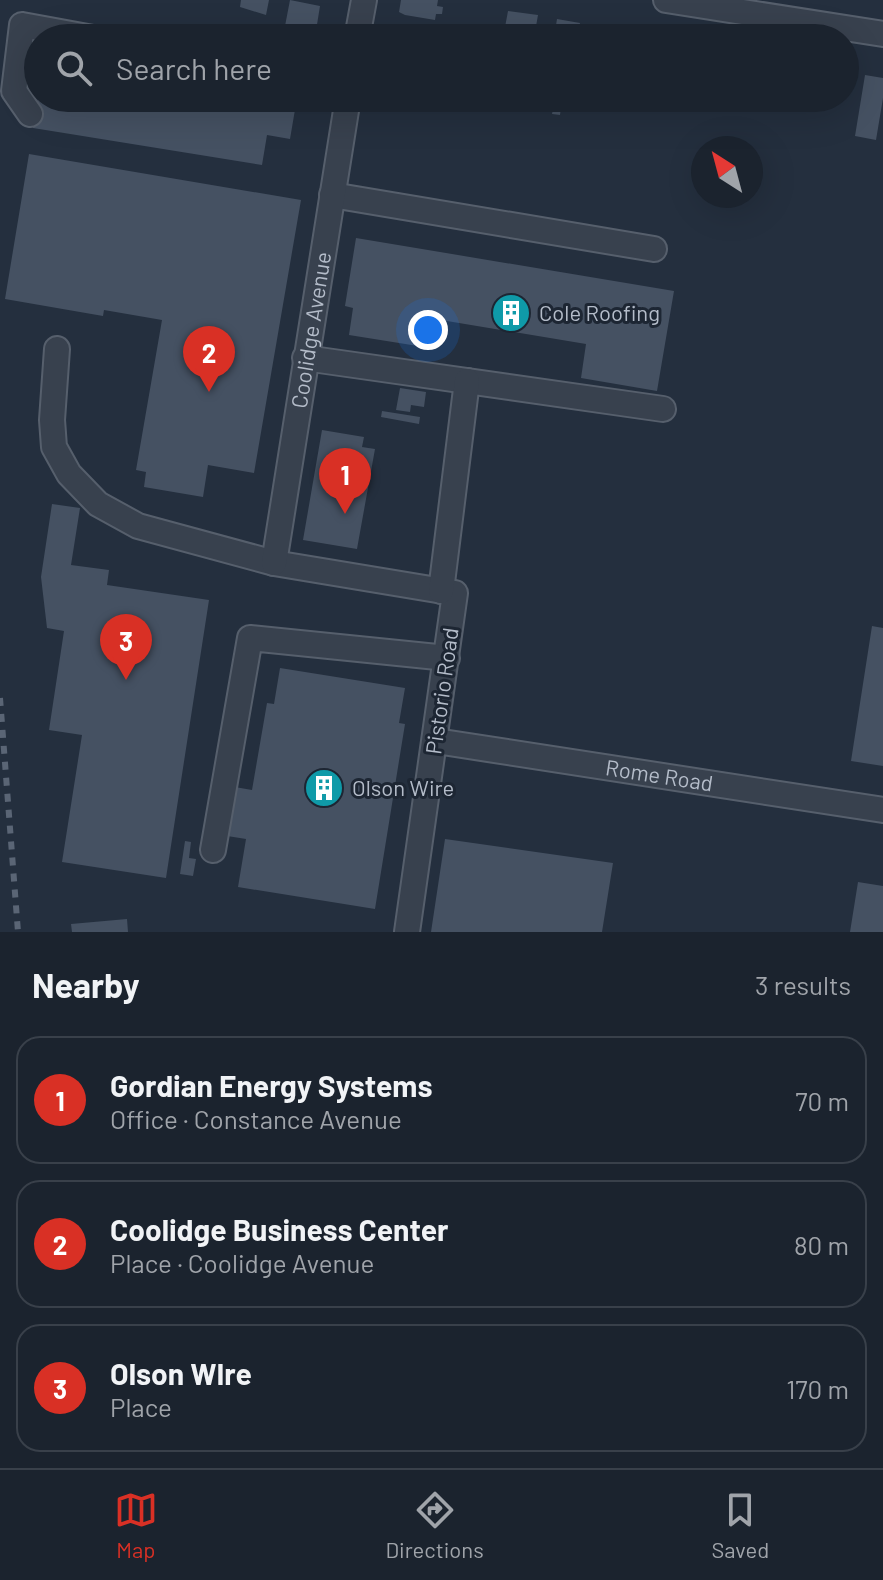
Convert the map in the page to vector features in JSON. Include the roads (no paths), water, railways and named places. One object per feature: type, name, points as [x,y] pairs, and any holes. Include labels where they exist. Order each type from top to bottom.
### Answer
[{"type":"street","points":[[360,24],[364,0]]},
{"type":"street","points":[[666,0],[819,24]]},
{"type":"street","points":[[24,25],[14,91],[24,105]]},
{"type":"street","points":[[859,30],[883,34]]},
{"type":"street","name":"Coolidge Avenue","points":[[274,563],[346,112]]},
{"type":"street","points":[[332,195],[654,249]]},
{"type":"street","points":[[57,349],[52,420],[54,447],[69,474],[98,504],[138,526],[274,563],[448,592]]},
{"type":"street","points":[[305,358],[663,409]]},
{"type":"street","name":"Pistorio Road","points":[[407,932],[447,658],[448,592],[467,381]]},
{"type":"street","points":[[213,850],[250,638],[447,658]]},
{"type":"street","name":"Rome Road","points":[[436,741],[883,810]]},
{"type":"railway","points":[[0,698],[18,932]]},
{"type":"place","name":"Cole Roofing","points":[[511,313]]},
{"type":"place","name":"Coolidge Business Center","points":[[209,392]]},
{"type":"place","name":"Gordian Energy Systems","points":[[345,514]]},
{"type":"place","name":"Olson WIre","points":[[126,680]]},
{"type":"place","name":"Olson Wire","points":[[324,788]]}]
